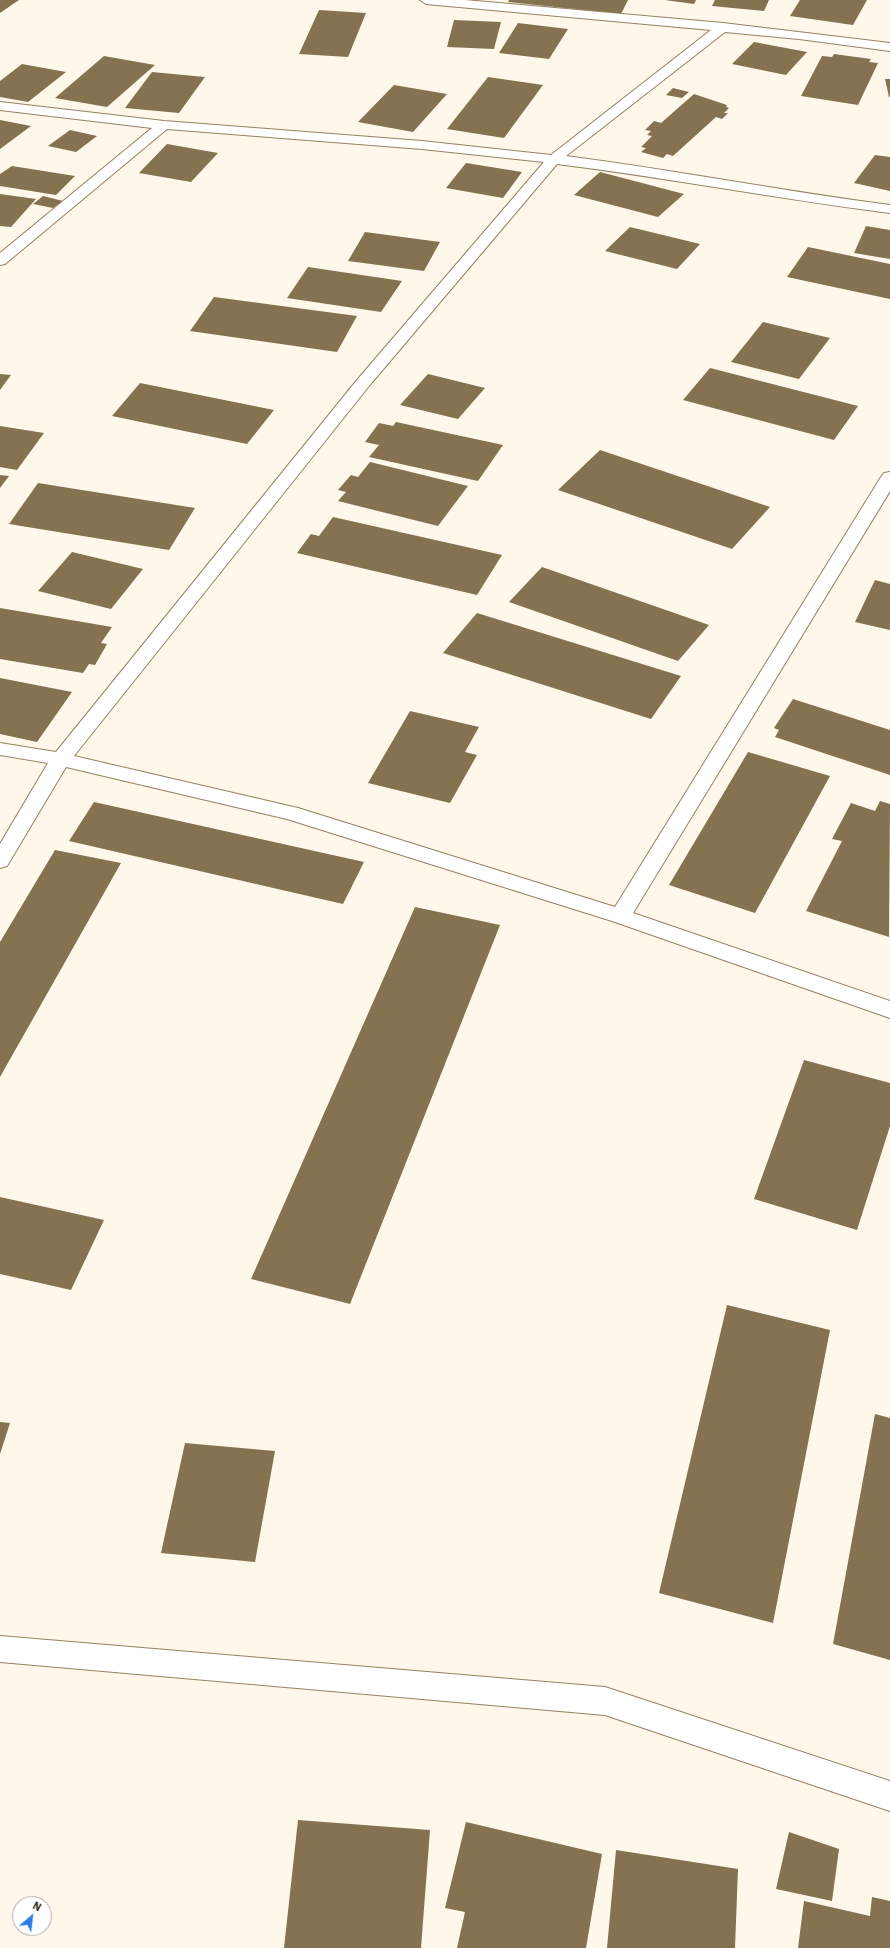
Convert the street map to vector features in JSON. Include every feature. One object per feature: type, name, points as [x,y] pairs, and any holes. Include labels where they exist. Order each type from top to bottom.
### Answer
[{"type":"street","points":[[426,0],[461,1],[723,27],[890,47]]},
{"type":"street","points":[[0,861],[61,759],[363,383],[554,159],[723,27]]},
{"type":"street","points":[[0,106],[164,125],[422,145],[554,159],[654,172],[819,200],[890,209]]},
{"type":"street","points":[[0,261],[164,125]]},
{"type":"street","points":[[620,916],[890,477]]},
{"type":"street","points":[[0,749],[61,759],[291,813],[620,916],[890,1010]]},
{"type":"street","points":[[0,1649],[605,1701],[890,1796]]},
{"type":"building","points":[[0,0],[19,0],[0,13]]},
{"type":"building","points":[[509,0],[628,0],[621,14],[508,2]]},
{"type":"building","points":[[665,0],[696,0],[694,4]]},
{"type":"building","points":[[715,0],[769,0],[764,11],[712,6]]},
{"type":"building","points":[[800,0],[867,0],[853,25],[790,16]]},
{"type":"building","points":[[319,10],[366,13],[348,57],[299,54]]},
{"type":"building","points":[[454,20],[501,22],[494,49],[447,47]]},
{"type":"building","points":[[518,23],[568,29],[549,59],[499,53]]},
{"type":"building","points":[[754,42],[807,52],[786,75],[732,64]]},
{"type":"building","points":[[834,54],[871,59],[869,62],[878,63],[858,105],[801,96],[822,56],[832,57]]},
{"type":"building","points":[[104,56],[155,65],[107,107],[55,98]]},
{"type":"building","points":[[22,64],[66,72],[28,102],[0,97],[0,81]]},
{"type":"building","points":[[152,72],[205,77],[179,113],[125,108]]},
{"type":"building","points":[[488,77],[543,85],[504,138],[447,129]]},
{"type":"building","points":[[885,79],[890,79],[890,97],[889,97]]},
{"type":"building","points":[[394,85],[447,94],[413,132],[358,122]]},
{"type":"building","points":[[673,88],[689,92],[682,98],[666,95]]},
{"type":"building","points":[[694,94],[727,105],[726,107],[729,108],[724,113],[728,113],[722,119],[716,117],[673,156],[667,154],[663,158],[641,152],[646,148],[641,147],[652,136],[647,135],[651,131],[645,130],[654,121],[661,123]]},
{"type":"building","points":[[0,120],[31,126],[0,149]]},
{"type":"building","points":[[70,130],[97,136],[76,152],[48,146]]},
{"type":"building","points":[[167,144],[218,153],[191,182],[139,173]]},
{"type":"building","points":[[875,155],[890,157],[890,191],[854,183]]},
{"type":"building","points":[[466,163],[522,172],[503,198],[446,188]]},
{"type":"building","points":[[12,166],[75,176],[56,195],[0,186],[0,174]]},
{"type":"building","points":[[600,172],[684,194],[658,217],[574,195]]},
{"type":"building","points":[[0,194],[36,199],[11,227],[0,226]]},
{"type":"building","points":[[43,196],[63,201],[53,208],[33,204]]},
{"type":"building","points":[[866,226],[890,230],[890,259],[854,253]]},
{"type":"building","points":[[630,227],[700,244],[677,269],[605,251]]},
{"type":"building","points":[[365,232],[440,242],[424,271],[348,261]]},
{"type":"building","points":[[808,247],[890,264],[890,299],[787,277]]},
{"type":"building","points":[[308,267],[402,281],[381,312],[287,298]]},
{"type":"building","points":[[214,297],[357,316],[337,352],[190,331]]},
{"type":"building","points":[[763,322],[830,338],[799,379],[731,362]]},
{"type":"building","points":[[710,368],[858,406],[834,440],[683,400]]},
{"type":"building","points":[[0,374],[11,375],[0,390]]},
{"type":"building","points":[[428,374],[485,388],[458,419],[400,405]]},
{"type":"building","points":[[140,383],[274,410],[247,444],[112,416]]},
{"type":"building","points":[[396,422],[503,445],[478,481],[369,457],[379,445],[365,442],[379,423],[393,426]]},
{"type":"building","points":[[0,426],[44,433],[17,470],[0,467]]},
{"type":"building","points":[[600,450],[770,507],[732,549],[558,490]]},
{"type":"building","points":[[370,462],[468,486],[438,526],[338,501],[346,492],[338,490],[351,475],[358,477]]},
{"type":"building","points":[[0,475],[9,476],[0,488]]},
{"type":"building","points":[[38,483],[195,508],[169,550],[9,524]]},
{"type":"building","points":[[333,517],[502,555],[477,595],[297,553],[311,534],[319,536]]},
{"type":"building","points":[[72,552],[143,569],[111,609],[38,591]]},
{"type":"building","points":[[542,567],[709,625],[678,661],[509,602]]},
{"type":"building","points":[[875,580],[890,584],[890,630],[855,622]]},
{"type":"building","points":[[0,608],[112,627],[101,643],[107,644],[95,665],[89,664],[83,673],[0,659]]},
{"type":"building","points":[[477,613],[681,676],[651,719],[443,653]]},
{"type":"building","points":[[0,678],[72,692],[37,742],[0,734]]},
{"type":"building","points":[[793,699],[890,730],[890,775],[775,737],[779,730],[774,728]]},
{"type":"building","points":[[410,711],[479,727],[465,752],[477,755],[450,803],[368,783]]},
{"type":"building","points":[[748,752],[830,776],[755,913],[669,885]]},
{"type":"building","points":[[880,801],[890,804],[889,937],[806,911],[842,841],[832,839],[851,803],[875,811]]},
{"type":"building","points":[[94,802],[364,862],[343,904],[69,841]]},
{"type":"building","points":[[55,850],[121,863],[0,1077],[0,942]]},
{"type":"building","points":[[415,907],[500,925],[350,1304],[251,1279]]},
{"type":"building","points":[[804,1060],[890,1083],[890,1126],[857,1230],[754,1199]]},
{"type":"building","points":[[0,1197],[104,1220],[71,1290],[0,1274]]},
{"type":"building","points":[[727,1305],[830,1330],[773,1623],[659,1593]]},
{"type":"building","points":[[875,1414],[890,1418],[890,1660],[833,1644]]},
{"type":"building","points":[[0,1422],[10,1423],[0,1454]]},
{"type":"building","points":[[185,1443],[275,1451],[255,1562],[161,1553]]},
{"type":"building","points":[[298,1820],[430,1830],[421,1948],[284,1948]]},
{"type":"building","points":[[466,1822],[602,1854],[586,1948],[457,1948],[465,1912],[445,1908]]},
{"type":"building","points":[[789,1832],[839,1849],[832,1901],[776,1889]]},
{"type":"building","points":[[616,1850],[738,1869],[735,1948],[607,1948]]},
{"type":"building","points":[[872,1897],[890,1901],[890,1948],[798,1948],[804,1901],[870,1916]]}]
